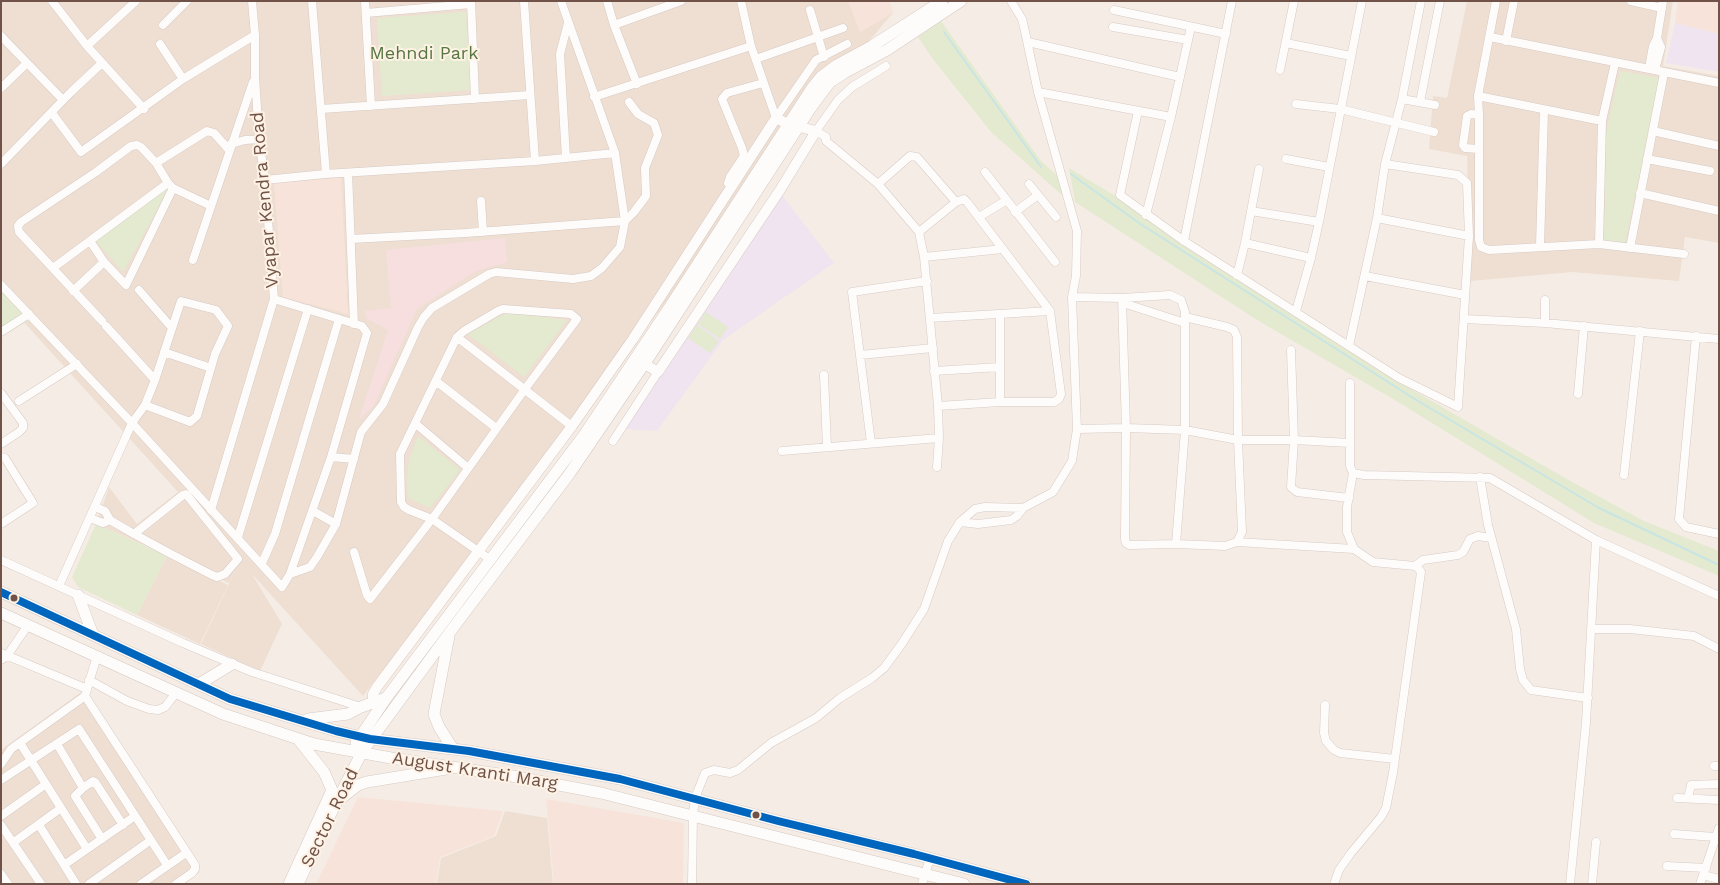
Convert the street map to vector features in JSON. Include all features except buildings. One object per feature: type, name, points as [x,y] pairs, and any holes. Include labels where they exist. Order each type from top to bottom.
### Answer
[{"type":"main road","points":[[365,738],[450,632],[570,473],[645,364],[793,125],[812,88],[837,65],[872,46],[942,1]]},
{"type":"main road","points":[[365,738],[387,697],[584,435],[793,125],[830,82],[895,45],[962,1]]},
{"type":"main road","name":"August Kranti Marg","points":[[1,592],[230,699],[365,738],[453,749],[620,779],[1026,884]]},
{"type":"main road","points":[[78,595],[93,635]]},
{"type":"main road","name":"August Kranti Marg","points":[[1,613],[223,714],[314,744],[391,758],[460,767],[600,793],[693,815],[924,879],[964,884]]},
{"type":"main road","points":[[450,632],[434,714],[439,727],[453,749]]},
{"type":"main road","points":[[199,684],[232,664]]},
{"type":"main road","points":[[299,719],[348,714],[387,697]]},
{"type":"main road","name":"Sector Road","points":[[288,884],[332,790],[324,772],[297,738]]},
{"type":"main road","name":"Sector Road","points":[[298,884],[334,807],[357,751],[365,738]]},
{"type":"main road","points":[[334,807],[342,797],[358,785],[367,782],[460,767]]},
{"type":"street","points":[[52,1],[87,46],[144,109]]},
{"type":"street","points":[[87,46],[136,1]]},
{"type":"street","points":[[164,25],[187,1]]},
{"type":"street","name":"Vyapar Kendra Road","points":[[211,510],[274,299],[259,139],[252,1]]},
{"type":"street","points":[[312,1],[326,174]]},
{"type":"street","points":[[365,1],[372,106]]},
{"type":"street","points":[[524,1],[535,161]]},
{"type":"street","points":[[290,574],[310,567],[336,524],[361,432],[383,404],[418,327],[432,308],[488,274],[496,272],[503,271],[573,279],[590,276],[602,268],[620,247],[625,221],[615,153],[561,1]]},
{"type":"street","points":[[607,1],[614,25],[637,84]]},
{"type":"street","points":[[741,1],[751,46],[776,118],[815,133],[822,141],[826,141],[878,184],[919,232],[927,281],[938,406],[939,438],[937,468]]},
{"type":"street","points":[[960,522],[978,524],[1011,520],[1023,508],[1053,492],[1072,461],[1077,429],[1072,297],[1076,276],[1077,230],[1038,92],[1022,19],[1010,1]]},
{"type":"street","points":[[1184,241],[1232,1]]},
{"type":"street","points":[[1280,70],[1294,1]]},
{"type":"street","points":[[1296,311],[1320,222],[1362,1]]},
{"type":"street","points":[[1349,346],[1377,218],[1385,164],[1402,99],[1421,1]]},
{"type":"street","points":[[1420,102],[1440,1]]},
{"type":"street","points":[[1496,1],[1478,96],[1479,240],[1481,247],[1489,250],[1599,244],[1684,254]]},
{"type":"street","points":[[1506,41],[1514,1]]},
{"type":"street","points":[[1631,1],[1663,5],[1657,38],[1653,46],[1652,69]]},
{"type":"street","points":[[614,25],[676,2]]},
{"type":"street","points":[[366,13],[471,3],[475,99]]},
{"type":"street","points":[[810,10],[824,57]]},
{"type":"street","points":[[1114,10],[1226,34]]},
{"type":"street","points":[[566,158],[560,54],[568,23]]},
{"type":"street","points":[[1113,27],[1188,40]]},
{"type":"street","points":[[1146,215],[1171,117],[1191,27]]},
{"type":"street","points":[[756,59],[843,28]]},
{"type":"street","points":[[52,112],[81,152],[183,80],[255,35]]},
{"type":"street","points":[[1,36],[63,100]]},
{"type":"street","points":[[1490,37],[1719,83]]},
{"type":"street","points":[[1028,42],[1180,77]]},
{"type":"street","points":[[1286,43],[1351,56]]},
{"type":"street","points":[[160,44],[183,80]]},
{"type":"street","points":[[373,703],[373,694],[377,687],[633,339],[810,68],[816,60],[846,44]]},
{"type":"street","points":[[594,97],[751,46]]},
{"type":"street","points":[[1,164],[102,63]]},
{"type":"street","points":[[1599,244],[1602,122],[1615,63]]},
{"type":"street","points":[[1,88],[27,64]]},
{"type":"street","points":[[613,441],[838,100],[852,86],[886,66]]},
{"type":"street","points":[[1630,248],[1664,73]]},
{"type":"street","points":[[193,260],[255,77]]},
{"type":"street","points":[[732,186],[728,182],[730,177],[744,156],[722,99],[727,93],[763,83]]},
{"type":"street","points":[[1038,92],[1171,117]]},
{"type":"street","points":[[321,109],[530,95]]},
{"type":"street","points":[[1478,96],[1602,122]]},
{"type":"street","points":[[1402,99],[1435,105]]},
{"type":"street","points":[[351,239],[483,232],[625,221],[646,196],[645,168],[658,135],[654,123],[638,114],[629,102]]},
{"type":"street","points":[[1296,104],[1340,109],[1434,132]]},
{"type":"street","points":[[1138,110],[1120,195],[1184,241],[1399,378],[1458,408],[1469,236],[1467,182],[1458,175],[1385,164]]},
{"type":"street","points":[[1540,246],[1544,110]]},
{"type":"street","points":[[1478,149],[1465,148],[1463,145],[1467,116],[1471,114],[1479,115]]},
{"type":"street","points":[[156,163],[207,131],[214,133],[230,147]]},
{"type":"street","points":[[1652,131],[1719,146]]},
{"type":"street","points":[[230,147],[245,140],[259,139]]},
{"type":"street","points":[[156,380],[19,232],[18,226],[21,222],[131,146],[137,145],[156,163],[170,185],[211,206]]},
{"type":"street","points":[[264,180],[326,174],[535,161],[615,153]]},
{"type":"street","points":[[878,184],[910,156],[917,157],[956,202]]},
{"type":"street","points":[[1286,159],[1329,168]]},
{"type":"street","points":[[1647,159],[1710,171]]},
{"type":"street","points":[[1237,275],[1259,169]]},
{"type":"street","points":[[985,172],[1055,262]]},
{"type":"street","points":[[348,173],[354,324]]},
{"type":"street","points":[[1029,184],[1056,217]]},
{"type":"street","points":[[53,268],[170,185]]},
{"type":"street","points":[[90,241],[104,262],[126,284],[170,185]]},
{"type":"street","points":[[1640,193],[1719,211]]},
{"type":"street","points":[[1015,212],[1038,195]]},
{"type":"street","points":[[919,232],[956,202],[964,199],[1050,311],[1061,394],[1059,399],[1054,402],[1000,402],[938,406]]},
{"type":"street","points":[[978,217],[1006,200]]},
{"type":"street","points":[[481,201],[483,232]]},
{"type":"street","points":[[1251,211],[1320,222]]},
{"type":"street","points":[[1377,218],[1469,236]]},
{"type":"street","points":[[1245,243],[1311,258]]},
{"type":"street","points":[[924,257],[1003,249]]},
{"type":"street","points":[[74,291],[104,262]]},
{"type":"street","points":[[1365,276],[1465,295]]},
{"type":"street","points":[[870,443],[852,292],[927,281]]},
{"type":"street","points":[[1,285],[132,423],[282,587],[290,574],[331,458],[367,333],[362,326],[274,299]]},
{"type":"street","points":[[138,290],[172,328]]},
{"type":"street","points":[[1072,297],[1122,301],[1170,295],[1181,300],[1185,312],[1185,430],[1176,544]]},
{"type":"street","points":[[1545,300],[1545,323]]},
{"type":"street","points":[[59,586],[132,423],[145,405],[156,380],[181,301],[216,310],[228,326],[211,368],[197,416],[190,422],[145,405]]},
{"type":"street","points":[[1122,301],[1185,320],[1227,327],[1234,330],[1236,337],[1242,532],[1237,542]]},
{"type":"street","points":[[1122,301],[1126,428],[1126,544],[1225,546],[1237,542],[1354,549],[1373,562],[1415,566],[1421,572],[1395,759],[1386,808],[1339,870],[1334,884]]},
{"type":"street","points":[[238,537],[308,309]]},
{"type":"street","points":[[354,552],[366,595],[370,599],[432,519],[496,428],[577,319],[571,314],[503,309],[498,310],[464,331],[457,337],[400,454],[400,502],[409,510],[432,519],[491,560]]},
{"type":"street","points":[[930,318],[1050,311]]},
{"type":"street","points":[[1,332],[29,314]]},
{"type":"street","points":[[1000,315],[1000,402]]},
{"type":"street","points":[[262,563],[275,534],[339,319]]},
{"type":"street","points":[[1464,319],[1584,326],[1719,339]]},
{"type":"street","points":[[1578,394],[1584,326]]},
{"type":"street","points":[[1624,476],[1640,331]]},
{"type":"street","points":[[1696,336],[1679,518],[1686,527],[1719,534]]},
{"type":"street","points":[[457,337],[584,435]]},
{"type":"street","points":[[860,355],[932,348]]},
{"type":"street","points":[[1291,350],[1294,440],[1291,487],[1296,492],[1349,498]]},
{"type":"street","points":[[164,352],[211,368]]},
{"type":"street","points":[[19,401],[77,364]]},
{"type":"street","points":[[645,364],[658,372]]},
{"type":"street","points":[[934,371],[1000,367]]},
{"type":"street","points":[[824,375],[826,447]]},
{"type":"street","points":[[436,381],[496,428]]},
{"type":"street","points":[[1350,383],[1350,466],[1353,473],[1347,532],[1354,549]]},
{"type":"street","points":[[1,393],[23,423],[23,428],[19,432],[1,444]]},
{"type":"street","points":[[416,424],[468,468]]},
{"type":"street","points":[[1077,429],[1185,430],[1238,440],[1350,443]]},
{"type":"street","points":[[782,450],[939,438]]},
{"type":"street","points":[[1,457],[5,458],[33,503],[1,524]]},
{"type":"street","points":[[331,458],[354,459]]},
{"type":"street","points":[[1353,473],[1364,475],[1490,478],[1596,540],[1719,596]]},
{"type":"street","points":[[1480,477],[1491,538],[1516,629],[1520,669],[1526,685],[1531,690],[1588,698]]},
{"type":"street","points":[[95,507],[105,511],[110,520],[134,534],[217,577],[225,574],[238,559],[186,494],[134,534]]},
{"type":"street","points":[[692,884],[693,815],[695,798],[705,773],[714,770],[730,773],[738,770],[771,743],[816,718],[840,698],[872,678],[884,668],[924,609],[948,540],[960,522],[975,509],[985,507],[1023,508]]},
{"type":"street","points":[[313,511],[336,524]]},
{"type":"street","points":[[90,518],[103,523],[110,520]]},
{"type":"street","points":[[1415,566],[1423,560],[1458,555],[1463,552],[1470,539],[1478,536],[1491,538]]},
{"type":"street","points":[[1570,884],[1584,752],[1596,540]]},
{"type":"street","points":[[1,560],[232,664],[257,674],[361,707]]},
{"type":"street","points":[[28,625],[3,656],[86,692],[195,865],[192,873],[176,884]]},
{"type":"street","points":[[1591,629],[1630,629],[1694,636],[1719,649]]},
{"type":"street","points":[[2,759],[11,749],[86,692],[97,656]]},
{"type":"street","points":[[89,680],[127,701],[149,709],[158,710],[163,708],[176,693]]},
{"type":"street","points":[[1324,705],[1324,733],[1326,741],[1334,750],[1340,753],[1395,759]]},
{"type":"street","points":[[1,780],[79,729],[167,865]]},
{"type":"street","points":[[20,743],[87,849]]},
{"type":"street","points":[[57,744],[83,788]]},
{"type":"street","points":[[102,839],[75,796],[83,788],[95,782],[122,825]]},
{"type":"street","points":[[1,816],[46,784]]},
{"type":"street","points":[[1688,798],[1691,785],[1719,784]]},
{"type":"street","points":[[1677,798],[1719,800]]},
{"type":"street","points":[[14,842],[61,808]]},
{"type":"street","points":[[64,865],[135,816]]},
{"type":"street","points":[[1,825],[41,884]]},
{"type":"street","points":[[39,825],[76,884]]},
{"type":"street","points":[[1700,884],[1715,851],[1715,837],[1719,828]]},
{"type":"street","points":[[1674,834],[1715,837]]},
{"type":"street","points":[[89,884],[151,840]]},
{"type":"street","points":[[1592,884],[1596,842]]},
{"type":"street","points":[[141,884],[186,853]]},
{"type":"street","points":[[924,879],[930,858]]},
{"type":"street","points":[[1667,866],[1704,872],[1719,879]]},
{"type":"street","points":[[1,874],[8,884]]},
{"type":"shaded area","points":[[1,1],[889,1],[893,13],[811,109],[574,424],[363,696],[252,574],[282,624],[260,671],[201,644],[240,560],[229,583],[96,524],[109,487],[137,524],[178,492],[1,297]]},
{"type":"shaded area","points":[[848,1],[889,1],[893,13],[860,32]]},
{"type":"shaded area","points":[[1467,1],[1673,1],[1663,66],[1719,76],[1719,243],[1685,237],[1679,281],[1572,272],[1471,281],[1467,156],[1429,149],[1433,96],[1447,98]]},
{"type":"shaded area","points":[[1678,1],[1719,1],[1719,34],[1675,23]]},
{"type":"shaded area","points":[[1675,23],[1719,34],[1719,72],[1666,63]]},
{"type":"shaded area","points":[[341,178],[348,314],[283,297],[274,183]]},
{"type":"shaded area","points":[[782,195],[834,263],[723,340],[657,431],[625,429]]},
{"type":"shaded area","points":[[505,238],[507,262],[476,271],[417,309],[373,407],[359,419],[388,330],[366,318],[365,311],[391,308],[386,250]]},
{"type":"shaded area","points":[[167,556],[228,585],[200,644],[137,615]]},
{"type":"shaded area","points":[[80,693],[200,872],[183,884],[1,884],[1,750]]},
{"type":"shaded area","points":[[358,797],[503,811],[494,836],[440,857],[436,884],[316,884]]},
{"type":"shaded area","points":[[546,799],[684,823],[683,884],[554,884]]},
{"type":"shaded area","points":[[505,811],[547,818],[553,884],[437,884],[441,858],[496,836]]},
{"type":"green space","name":"Mehndi Park","points":[[466,12],[471,90],[382,96],[377,18]]},
{"type":"green space","points":[[941,21],[1041,161],[1060,178],[1064,197],[991,132],[932,58],[918,37]]},
{"type":"green space","points":[[1620,71],[1660,78],[1625,243],[1604,240],[1606,133]]},
{"type":"green space","points":[[1069,168],[1117,197],[1203,257],[1342,347],[1416,392],[1644,521],[1719,551],[1719,576],[1594,523],[1398,402],[1257,320],[1075,202]]},
{"type":"green space","points":[[169,187],[123,272],[96,241]]},
{"type":"green space","points":[[1,290],[30,320],[1,337]]},
{"type":"green space","points":[[706,312],[728,327],[720,339],[698,324]]},
{"type":"green space","points":[[506,313],[567,320],[524,377],[468,334]]},
{"type":"green space","points":[[697,325],[719,341],[710,353],[688,338]]},
{"type":"green space","points":[[418,436],[460,470],[430,508],[408,498],[409,460]]},
{"type":"green space","points":[[96,524],[167,556],[137,615],[78,587],[72,577]]},
{"type":"waterway","points":[[944,32],[1041,167]]},
{"type":"waterway","points":[[1071,174],[1139,223],[1413,398],[1599,508],[1719,565]]},
{"type":"transit line","points":[[1,592],[230,699],[336,731],[370,739],[469,751],[620,779],[1026,884]]}]
